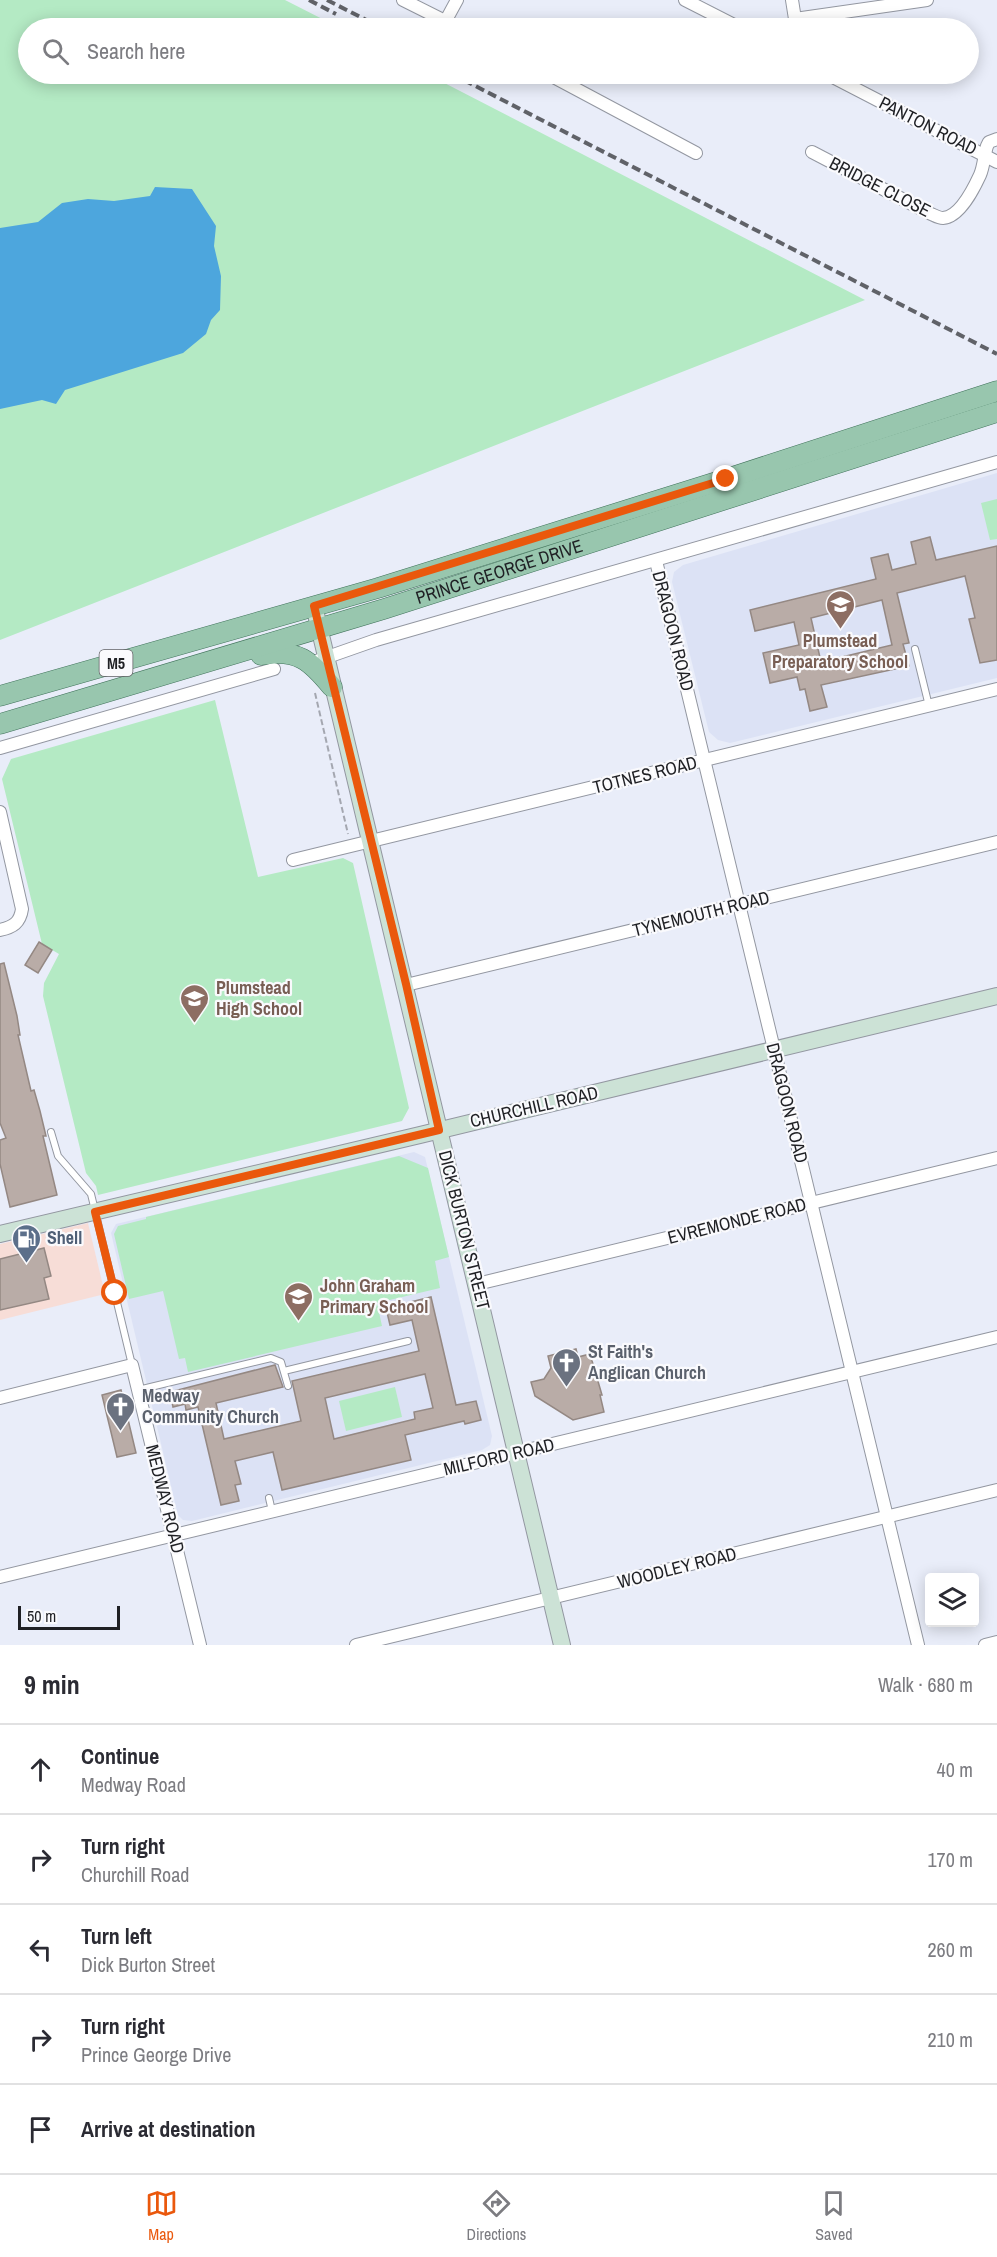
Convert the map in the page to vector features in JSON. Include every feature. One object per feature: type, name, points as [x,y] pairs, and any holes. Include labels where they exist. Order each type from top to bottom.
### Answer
[{"type":"main road","name":"PRINCE GEORGE DRIVE","points":[[0,696],[314,606],[715,483],[997,391]]},
{"type":"main road","name":"PRINCE GEORGE DRIVE","points":[[0,724],[320,628],[988,415]]},
{"type":"main road","points":[[164,675],[272,653],[319,660],[322,685]]},
{"type":"street","points":[[403,0],[437,18]]},
{"type":"street","points":[[447,18],[457,0]]},
{"type":"street","points":[[685,0],[720,18]]},
{"type":"street","points":[[792,0],[792,18]]},
{"type":"street","points":[[826,18],[927,0]]},
{"type":"street","points":[[567,84],[696,153]]},
{"type":"street","name":"PANTON ROAD","points":[[846,84],[997,162]]},
{"type":"street","points":[[984,155],[989,142],[997,139]]},
{"type":"street","name":"BRIDGE CLOSE","points":[[812,152],[940,218],[947,218],[955,213],[964,202],[980,175],[984,155]]},
{"type":"street","name":"PRINCE GEORGE DRIVE","points":[[319,660],[376,640],[997,462]]},
{"type":"street","name":"DRAGOON ROAD","points":[[656,561],[918,1645]]},
{"type":"street","points":[[314,606],[320,628],[319,660]]},
{"type":"street","points":[[0,748],[274,669]]},
{"type":"street","name":"DICK BURTON STREET","points":[[322,685],[371,841],[562,1645]]},
{"type":"street","name":"TOTNES ROAD","points":[[293,860],[997,690]]},
{"type":"street","points":[[0,812],[22,909],[17,923],[0,930]]},
{"type":"street","name":"TYNEMOUTH ROAD","points":[[406,984],[997,842]]},
{"type":"street","name":"CHURCHILL ROAD","points":[[0,1234],[997,996]]},
{"type":"street","name":"EVREMONDE ROAD","points":[[477,1284],[997,1158]]},
{"type":"street","name":"MILFORD ROAD","points":[[0,1577],[174,1535],[270,1504],[517,1453],[997,1337]]},
{"type":"street","points":[[0,1398],[132,1365]]},
{"type":"street","name":"MEDWAY ROAD","points":[[132,1365],[200,1645]]},
{"type":"street","name":"WOODLEY ROAD","points":[[356,1645],[997,1490]]},
{"type":"street","points":[[985,1645],[997,1642]]},
{"type":"lane","points":[[915,649],[929,706]]},
{"type":"lane","name":"MEDWAY ROAD","points":[[51,1132],[58,1156],[90,1192],[132,1365]]},
{"type":"lane","points":[[284,1371],[408,1341]]},
{"type":"lane","points":[[138,1390],[271,1358],[281,1362],[288,1386]]},
{"type":"path","points":[[322,685],[348,834]]},
{"type":"shaded area","name":"Plumstead Preparatory School","points":[[997,473],[997,678],[730,743],[718,740],[709,732],[672,582],[674,572],[683,565]]},
{"type":"shaded area","name":"John Graham Primary School","points":[[414,1152],[425,1157],[492,1436],[490,1445],[482,1450],[192,1521],[183,1520],[178,1515],[111,1233],[116,1224]]},
{"type":"shaded area","points":[[88,1223],[105,1294],[0,1320],[0,1244]]},
{"type":"green space","points":[[0,0],[285,0],[320,18],[18,18],[18,84],[446,84],[865,300],[0,640]]},
{"type":"green space","points":[[997,499],[997,539],[990,540],[981,503]]},
{"type":"green space","name":"Plumstead High School","points":[[215,700],[258,877],[343,858],[353,863],[409,1108],[402,1121],[98,1195],[96,1186],[86,1173],[43,996],[44,983],[59,954],[42,944],[2,779],[11,759]]},
{"type":"green space","points":[[399,1156],[428,1168],[449,1257],[435,1261],[440,1288],[377,1303],[382,1326],[188,1372],[185,1358],[179,1359],[163,1291],[129,1299],[114,1234],[118,1226],[146,1219],[146,1217]]},
{"type":"green space","points":[[395,1387],[402,1417],[346,1431],[339,1401]]},
{"type":"water","points":[[155,187],[192,189],[216,226],[214,246],[221,276],[220,310],[211,320],[206,334],[183,353],[65,390],[56,404],[42,400],[0,409],[0,228],[38,222],[62,203],[88,199],[114,201],[150,196]]},
{"type":"building","points":[[930,537],[936,560],[997,546],[997,660],[980,663],[969,619],[975,618],[965,576],[897,593],[909,643],[903,644],[909,666],[821,685],[827,707],[810,711],[805,689],[800,690],[797,677],[770,683],[763,653],[799,645],[794,622],[755,631],[750,610],[876,579],[871,558],[888,554],[892,570],[916,564],[911,542]],"holes":[[[882,600],[892,645],[821,662],[811,618]]]},
{"type":"building","points":[[39,942],[52,950],[38,973],[25,965]]},
{"type":"building","points":[[4,963],[31,1091],[34,1090],[46,1136],[43,1136],[57,1195],[10,1207],[0,1164],[0,1140],[6,1138],[0,1123],[0,964]]},
{"type":"building","points":[[44,1248],[51,1276],[44,1278],[49,1299],[0,1310],[0,1259]]},
{"type":"building","points":[[431,1297],[456,1405],[476,1401],[481,1420],[465,1424],[464,1421],[405,1435],[411,1460],[282,1490],[273,1452],[235,1461],[241,1484],[235,1485],[239,1501],[221,1505],[198,1407],[186,1410],[185,1404],[173,1407],[170,1392],[275,1365],[283,1387],[216,1403],[224,1439],[301,1421],[292,1381],[419,1351],[412,1320],[390,1325],[386,1308]],"holes":[[[425,1374],[433,1408],[414,1412],[415,1419],[334,1439],[325,1398]]]},
{"type":"building","name":"St Faith's Anglican Church","points":[[576,1349],[578,1357],[590,1354],[602,1395],[600,1395],[604,1412],[573,1420],[535,1396],[531,1382],[544,1379],[551,1368],[548,1356]]},
{"type":"building","name":"Medway Community Church","points":[[121,1390],[136,1453],[117,1457],[102,1395]]},
{"type":"railway","points":[[309,0],[336,14]]},
{"type":"railway","points":[[327,0],[362,18]]},
{"type":"railway","points":[[471,84],[997,354]]},
{"type":"place","name":"Plumstead Preparatory School","points":[[840,630]]},
{"type":"place","name":"Plumstead High School","points":[[195,1024]]},
{"type":"place","name":"Shell","points":[[26,1264]]},
{"type":"place","name":"John Graham Primary School","points":[[299,1322]]},
{"type":"place","name":"St Faith's Anglican Church","points":[[567,1388]]},
{"type":"place","name":"Medway Community Church","points":[[121,1432]]},
{"type":"route","points":[[115,1293],[95,1212],[439,1130],[314,606],[726,479]]}]
